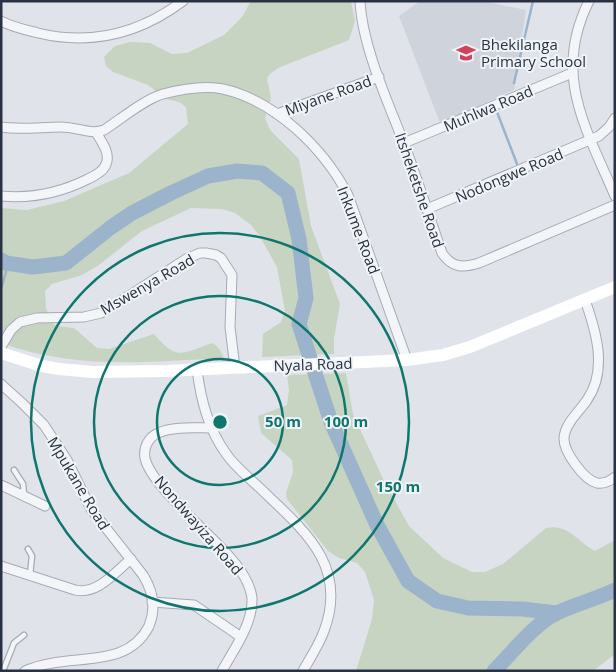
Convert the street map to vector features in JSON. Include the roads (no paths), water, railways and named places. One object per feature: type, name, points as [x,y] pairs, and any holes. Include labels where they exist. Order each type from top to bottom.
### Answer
[{"type":"street","points":[[1,21],[37,33],[77,39],[128,32],[156,19],[183,1]]},
{"type":"street","name":"Itsheketshe Road","points":[[360,1],[364,29],[379,77],[442,253],[451,264],[460,267],[479,263],[615,205]]},
{"type":"street","points":[[589,1],[577,32],[573,51],[572,73],[579,110],[615,196]]},
{"type":"street","name":"Muhlwa Road","points":[[404,143],[572,73]]},
{"type":"street","name":"Miyane Road","points":[[277,114],[379,77]]},
{"type":"street","name":"Inkume Road","points":[[96,132],[104,130],[162,94],[195,87],[222,89],[236,93],[277,114],[315,147],[339,179],[348,195],[406,360]]},
{"type":"street","name":"Nodongwe Road","points":[[427,209],[591,140],[604,132],[615,118]]},
{"type":"street","points":[[1,127],[38,129],[64,127],[96,132],[106,151],[107,158],[104,168],[95,176],[67,189],[29,197],[1,196]]},
{"type":"street","name":"Mswenya Road","points":[[1,347],[11,330],[20,322],[37,318],[84,317],[101,313],[186,259],[200,253],[206,253],[221,258],[232,275],[230,327],[235,368]]},
{"type":"street","name":"Nyala Road","points":[[1,353],[42,366],[73,371],[108,373],[406,360],[434,357],[464,350],[615,288]]},
{"type":"street","points":[[585,300],[592,317],[597,342],[598,372],[593,390],[566,431],[565,442],[571,458],[588,478],[602,483],[615,477]]},
{"type":"street","points":[[197,370],[211,428],[227,456],[307,534],[319,552],[327,570],[331,589],[329,614],[324,630],[303,671]]},
{"type":"street","name":"Mpukane Road","points":[[1,384],[44,425],[67,460],[91,509],[149,584],[152,602],[151,619],[146,634],[136,648],[120,659],[101,665],[48,664],[25,671]]},
{"type":"street","name":"Nondwayiza Road","points":[[211,428],[176,429],[160,432],[149,440],[146,445],[145,458],[155,476],[170,495],[227,554],[250,588],[250,615],[241,637],[222,671]]},
{"type":"street","points":[[1,485],[45,506]]},
{"type":"street","points":[[1,566],[75,590],[85,591],[97,587],[131,559]]},
{"type":"street","points":[[152,602],[197,606],[241,637]]},
{"type":"lane","points":[[14,470],[23,484],[24,496]]},
{"type":"lane","points":[[28,549],[32,556],[30,575]]},
{"type":"lane","points":[[3,671],[14,643],[24,635]]},
{"type":"waterway","points":[[514,83],[533,1]]},
{"type":"waterway","points":[[497,112],[517,164]]},
{"type":"waterway","points":[[1,260],[6,263],[33,267],[66,263],[132,213],[208,176],[237,171],[262,173],[288,193],[299,239],[306,298],[299,324],[331,422],[377,525],[408,581],[437,601],[468,608],[523,609],[556,613]]},
{"type":"waterway","points":[[1,289],[6,272],[6,263]]},
{"type":"waterway","points":[[494,671],[532,631],[549,617],[615,590]]},
{"type":"place","name":"Bhekilanga Primary School","points":[[466,53]]}]
